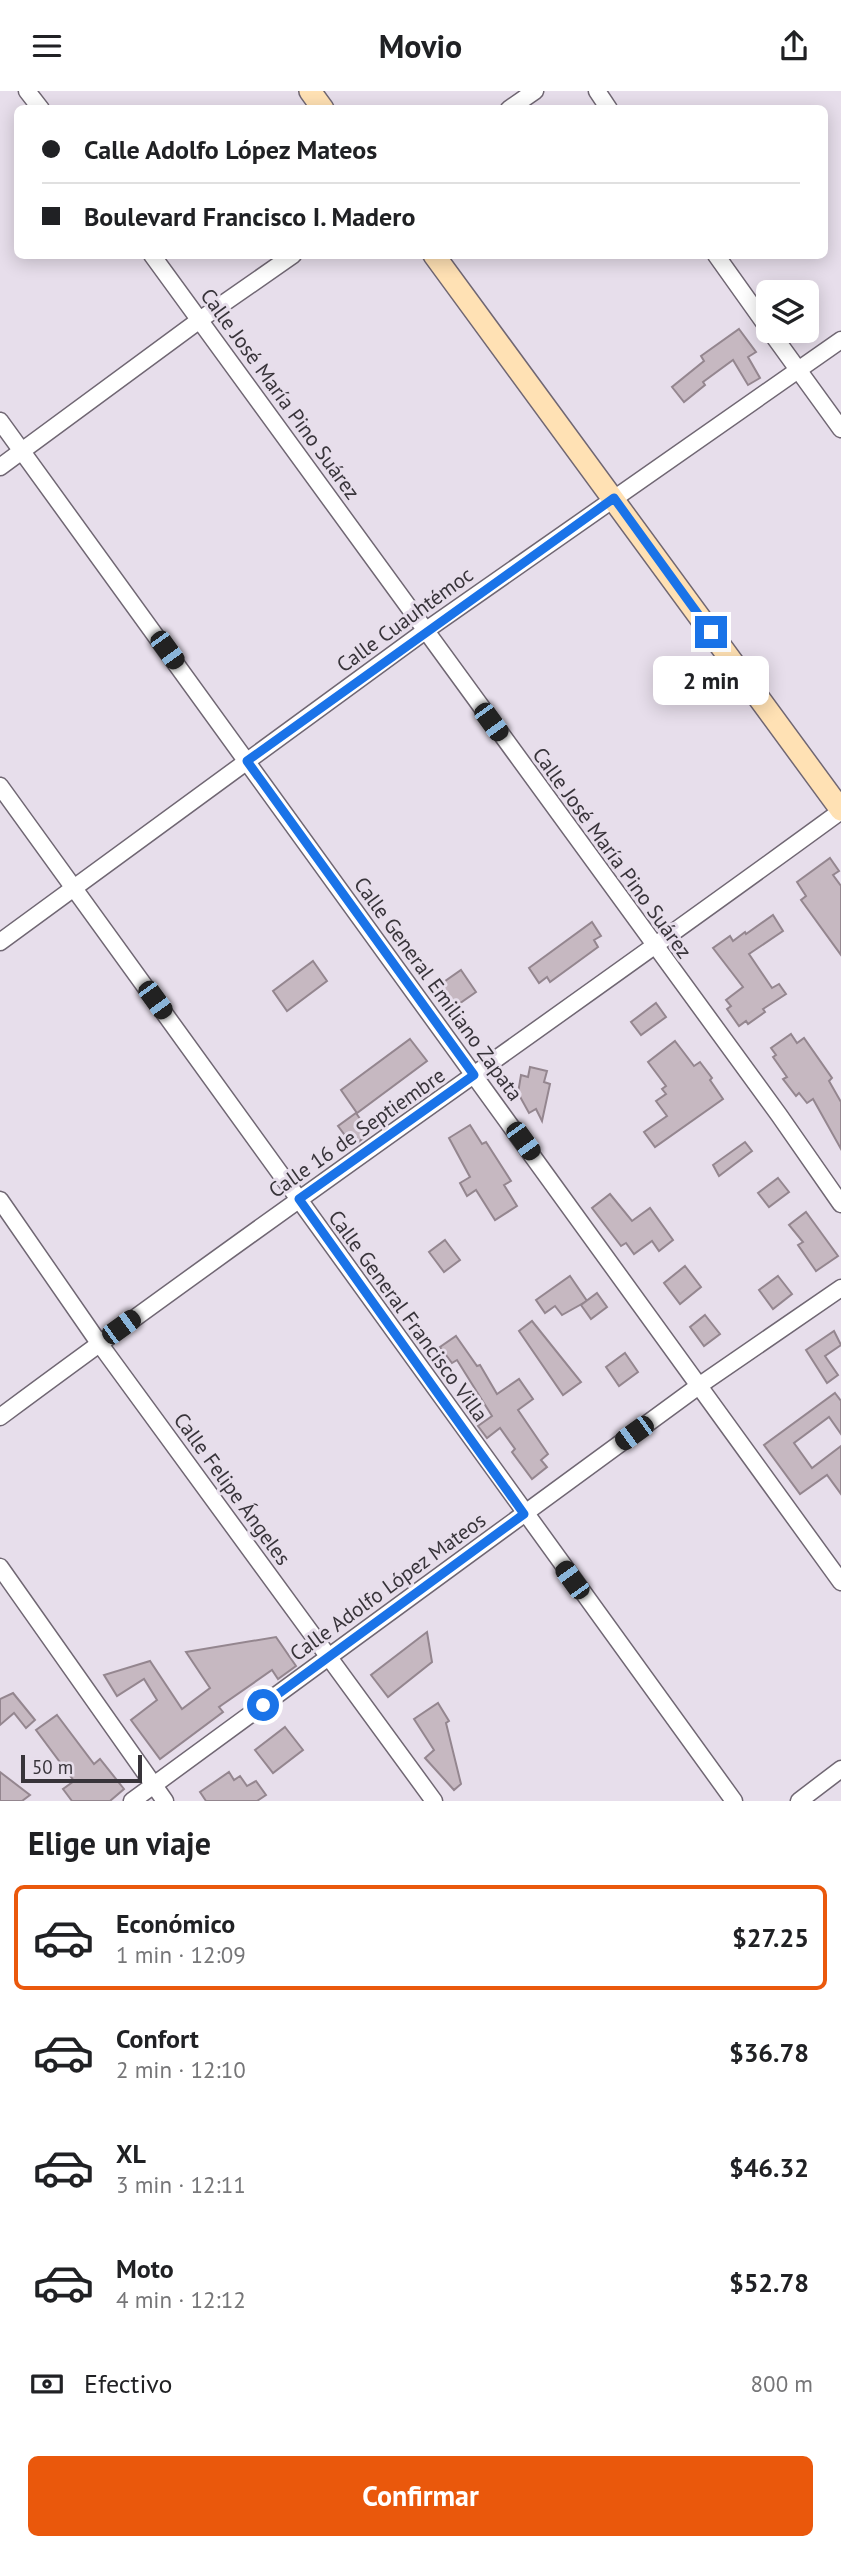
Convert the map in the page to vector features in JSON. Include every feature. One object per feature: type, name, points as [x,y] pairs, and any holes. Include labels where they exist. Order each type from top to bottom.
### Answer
[{"type":"street","points":[[27,91],[38,105]]},
{"type":"street","points":[[515,105],[535,91]]},
{"type":"street","name":"Calle José María Pino Suárez","points":[[155,259],[779,1115],[841,1204]]},
{"type":"street","points":[[0,467],[287,259]]},
{"type":"street","points":[[436,259],[614,498],[841,811]]},
{"type":"street","points":[[719,259],[756,312]]},
{"type":"street","name":"Calle Cuauhtémoc","points":[[0,942],[425,631],[841,340]]},
{"type":"street","points":[[779,343],[841,429]]},
{"type":"street","name":"Calle General Emiliano Zapata","points":[[0,421],[841,1582]]},
{"type":"street","name":"Calle General Francisco Villa","points":[[0,786],[734,1801]]},
{"type":"street","name":"Calle 16 de Septiembre","points":[[0,1417],[299,1199],[655,948],[841,811]]},
{"type":"street","name":"Calle Felipe Ángeles","points":[[0,1200],[99,1343],[433,1801]]},
{"type":"street","name":"Calle Adolfo López Mateos","points":[[132,1801],[700,1385],[841,1288]]},
{"type":"street","points":[[0,1567],[165,1801]]},
{"type":"street","points":[[799,1801],[841,1769]]},
{"type":"building","points":[[739,329],[756,352],[748,357],[760,378],[748,385],[733,360],[703,382],[705,385],[684,402],[672,387],[704,361],[701,356]]},
{"type":"building","points":[[830,858],[839,871],[833,875],[841,886],[841,955],[801,900],[806,896],[797,882]]},
{"type":"building","points":[[773,915],[783,931],[749,954],[772,988],[779,984],[786,994],[763,1009],[765,1012],[748,1024],[746,1021],[739,1026],[727,1009],[731,1006],[726,1000],[743,987],[713,948],[730,936],[733,941],[745,932],[746,934]]},
{"type":"building","points":[[592,922],[601,936],[594,940],[598,947],[550,982],[547,977],[539,983],[529,968]]},
{"type":"building","points":[[313,961],[327,981],[287,1011],[273,991]]},
{"type":"building","points":[[461,970],[476,992],[453,1008],[438,986]]},
{"type":"building","points":[[656,1003],[666,1017],[641,1035],[631,1022]]},
{"type":"building","points":[[791,1034],[797,1043],[804,1038],[832,1078],[829,1081],[841,1102],[841,1149],[813,1099],[807,1103],[799,1093],[796,1096],[783,1079],[787,1077],[773,1057],[776,1055],[771,1048]]},
{"type":"building","points":[[410,1039],[427,1061],[357,1113],[341,1090]]},
{"type":"building","points":[[675,1041],[694,1066],[700,1062],[723,1099],[655,1147],[644,1132],[667,1116],[656,1101],[666,1094],[662,1089],[666,1086],[648,1062]]},
{"type":"building","points":[[530,1067],[547,1071],[544,1082],[550,1084],[542,1121],[536,1109],[529,1113],[518,1093],[521,1075],[528,1077]]},
{"type":"building","points":[[356,1113],[370,1133],[353,1146],[338,1126]]},
{"type":"building","points":[[470,1125],[482,1144],[486,1142],[511,1181],[504,1185],[517,1206],[495,1220],[476,1190],[467,1196],[460,1183],[470,1177],[449,1138]]},
{"type":"building","points":[[745,1142],[752,1151],[719,1176],[713,1165]]},
{"type":"building","points":[[778,1178],[789,1192],[769,1207],[758,1193]]},
{"type":"building","points":[[610,1194],[632,1221],[650,1208],[673,1240],[659,1251],[652,1241],[634,1254],[626,1243],[621,1246],[592,1208]]},
{"type":"building","points":[[806,1212],[838,1256],[816,1271],[798,1245],[803,1242],[789,1225]]},
{"type":"building","points":[[445,1240],[460,1260],[444,1272],[429,1252]]},
{"type":"building","points":[[685,1266],[701,1287],[680,1304],[664,1283]]},
{"type":"building","points":[[570,1276],[587,1301],[562,1315],[555,1306],[545,1313],[536,1300]]},
{"type":"building","points":[[778,1276],[792,1294],[773,1309],[759,1290]]},
{"type":"building","points":[[597,1293],[607,1307],[591,1319],[581,1305]]},
{"type":"building","points":[[705,1315],[720,1334],[704,1346],[690,1327]]},
{"type":"building","points":[[532,1321],[581,1382],[563,1395],[519,1331]]},
{"type":"building","points":[[834,1331],[841,1345],[825,1356],[838,1375],[827,1383],[806,1350]]},
{"type":"building","points":[[456,1336],[477,1366],[480,1365],[497,1394],[519,1379],[533,1399],[518,1410],[548,1454],[541,1460],[547,1467],[532,1479],[512,1452],[515,1449],[500,1428],[487,1438],[478,1426],[492,1416],[457,1360],[452,1363],[440,1347]]},
{"type":"building","points":[[625,1353],[638,1372],[619,1386],[606,1367]]},
{"type":"building","points":[[835,1393],[841,1401],[841,1434],[829,1417],[794,1443],[812,1468],[841,1446],[841,1494],[827,1475],[800,1494],[764,1445]]},
{"type":"building","points":[[427,1632],[432,1662],[388,1697],[371,1675]]},
{"type":"building","points":[[276,1637],[296,1666],[278,1679],[272,1670],[219,1707],[223,1712],[160,1759],[131,1720],[157,1700],[144,1679],[117,1696],[104,1675],[150,1661],[182,1709],[210,1688],[186,1652]]},
{"type":"building","points":[[13,1693],[35,1720],[26,1728],[14,1713],[0,1725],[0,1699]]},
{"type":"building","points":[[438,1703],[449,1721],[446,1723],[461,1784],[454,1790],[425,1758],[434,1750],[414,1719]]},
{"type":"building","points":[[57,1715],[94,1764],[100,1759],[124,1789],[110,1801],[72,1801],[63,1789],[74,1781],[36,1730]]},
{"type":"building","points":[[285,1727],[303,1750],[273,1773],[255,1750]]},
{"type":"building","points":[[0,1772],[30,1795],[22,1801],[0,1801]]},
{"type":"building","points":[[229,1772],[234,1780],[240,1776],[247,1786],[256,1781],[266,1795],[257,1801],[206,1801],[200,1792]]},
{"type":"route","points":[[263,1705],[524,1514],[299,1199],[474,1075],[247,761],[614,498],[711,632]]}]
